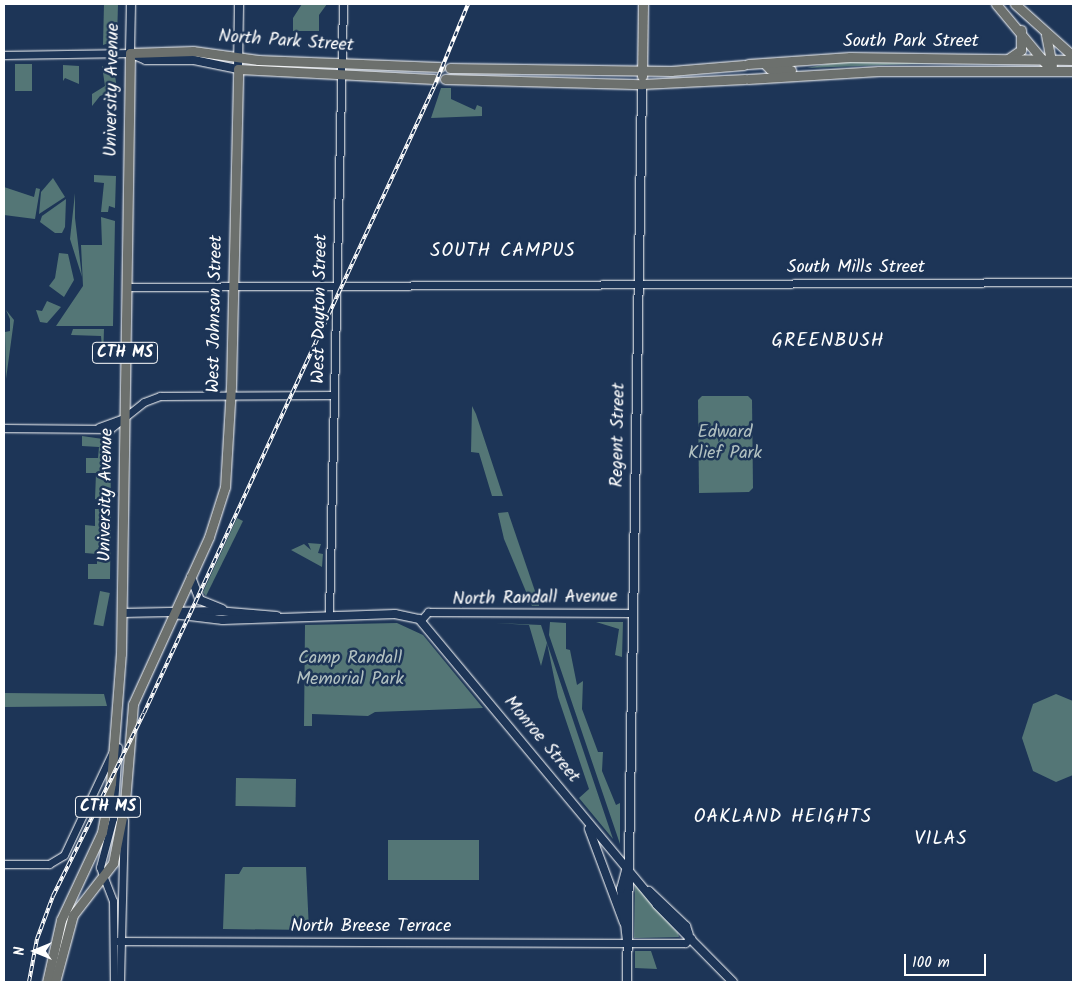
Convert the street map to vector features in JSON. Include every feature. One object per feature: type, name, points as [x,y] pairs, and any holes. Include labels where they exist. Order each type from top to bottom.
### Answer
[{"type":"main road","name":"University Avenue","points":[[116,711],[122,613],[131,4]]},
{"type":"main road","name":"West Johnson Street","points":[[104,880],[114,857],[125,802],[131,708],[191,576],[225,487],[231,395],[239,4]]},
{"type":"main road","name":"Regent Street","points":[[627,982],[630,916],[627,866],[643,4]]},
{"type":"main road","points":[[996,4],[1021,29],[1047,60],[1052,70]]},
{"type":"main road","points":[[1015,4],[1046,35],[1073,58]]},
{"type":"main road","points":[[1006,60],[1021,51],[1021,29]]},
{"type":"main road","points":[[1046,35],[1047,60]]},
{"type":"main road","name":"North Park Street","points":[[130,53],[192,51],[238,57],[440,67]]},
{"type":"main road","name":"North Park Street","points":[[130,53],[146,60],[194,60],[238,69],[434,79]]},
{"type":"main road","name":"South Park Street","points":[[642,71],[850,57],[1006,60],[1073,58]]},
{"type":"main road","points":[[445,79],[642,84],[724,80],[746,77],[761,72],[764,63],[773,70],[820,74]]},
{"type":"main road","points":[[450,68],[642,71]]},
{"type":"main road","name":"South Park Street","points":[[746,77],[820,74],[1073,71]]},
{"type":"main road","points":[[191,576],[200,600],[226,611]]},
{"type":"main road","points":[[122,613],[174,614],[226,611],[277,616]]},
{"type":"main road","points":[[174,614],[223,620],[277,616],[406,615],[421,620]]},
{"type":"main road","name":"Monroe Street","points":[[421,620],[609,846],[733,982]]},
{"type":"main road","name":"CTH MS","points":[[47,982],[61,920],[102,832],[113,750],[116,711]]},
{"type":"main road","points":[[574,804],[594,836],[624,923]]},
{"type":"main road","points":[[609,846],[609,868],[621,889],[630,916]]},
{"type":"main road","name":"Regent Street","points":[[627,866],[621,889],[628,942]]},
{"type":"main road","points":[[55,982],[61,948],[76,908],[104,880]]},
{"type":"street","name":"West Dayton Street","points":[[330,615],[343,4]]},
{"type":"street","name":"North Park Street","points":[[4,55],[130,53]]},
{"type":"street","name":"South Mills Street","points":[[126,287],[1073,282]]},
{"type":"street","points":[[4,428],[99,427],[110,429],[160,396],[334,395]]},
{"type":"street","name":"North Randall Avenue","points":[[421,620],[439,615],[632,613]]},
{"type":"street","name":"University Avenue","points":[[116,711],[117,771],[112,823],[100,862],[104,880],[113,901],[118,941],[120,982]]},
{"type":"street","points":[[4,864],[49,864],[64,855],[113,750]]},
{"type":"street","name":"University Avenue","points":[[114,982],[125,802]]},
{"type":"street","name":"North Breese Terrace","points":[[118,941],[685,943],[690,937]]},
{"type":"green space","points":[[104,4],[118,4],[117,40],[103,45]]},
{"type":"green space","points":[[302,4],[327,4],[319,15],[319,31],[293,31],[293,18]]},
{"type":"green space","points":[[847,60],[939,61],[939,63],[807,68]]},
{"type":"green space","points":[[15,64],[32,64],[32,91],[15,91]]},
{"type":"green space","points":[[63,65],[79,66],[79,84],[65,78],[63,81]]},
{"type":"green space","points":[[102,66],[115,75],[117,89],[100,96],[92,106],[92,94],[105,86]]},
{"type":"green space","points":[[441,88],[451,88],[451,99],[475,110],[477,105],[482,107],[482,116],[431,118]]},
{"type":"green space","points":[[94,175],[116,176],[115,208],[109,206],[108,212],[101,212],[104,183],[94,182]]},
{"type":"green space","points":[[53,178],[65,197],[39,214],[41,192]]},
{"type":"green space","points":[[4,187],[34,197],[36,188],[40,189],[35,219],[4,215]]},
{"type":"green space","points":[[75,193],[75,218],[82,277],[70,239]]},
{"type":"green space","points":[[66,199],[65,227],[62,233],[55,233],[40,222],[42,216]]},
{"type":"green space","points":[[101,217],[115,221],[113,326],[56,326],[83,286],[81,245],[102,245]]},
{"type":"green space","points":[[59,253],[68,254],[74,280],[64,297],[49,286],[55,278]]},
{"type":"green space","points":[[47,301],[61,307],[47,323],[40,322],[36,310],[42,311]]},
{"type":"green space","points":[[6,310],[14,320],[6,379],[5,332],[10,331],[10,319]]},
{"type":"green space","points":[[73,329],[104,329],[103,359],[101,336],[71,335]]},
{"type":"green space","name":"Edward Klief Park","points":[[702,396],[748,396],[752,400],[753,488],[749,492],[699,493],[698,400]]},
{"type":"green space","points":[[472,406],[503,496],[492,496],[479,453],[471,452]]},
{"type":"green space","points":[[82,436],[110,440],[111,503],[95,499],[96,473],[86,473],[86,458],[98,458],[99,447],[82,446]]},
{"type":"green space","points":[[95,509],[111,509],[110,579],[88,579],[88,564],[97,564],[97,554],[85,553],[85,525],[95,526]]},
{"type":"green space","points":[[508,512],[539,606],[532,606],[504,539],[498,513]]},
{"type":"green space","points":[[237,518],[243,521],[206,596],[203,592]]},
{"type":"green space","points":[[308,543],[321,544],[318,553],[323,554],[322,567],[291,550],[304,544],[311,550]]},
{"type":"green space","points":[[100,591],[110,593],[103,626],[94,624]]},
{"type":"green space","points":[[550,622],[566,623],[566,649],[570,650],[577,685],[583,681],[582,709],[598,752],[603,752],[602,771],[616,805],[620,803],[620,844],[549,635]]},
{"type":"green space","points":[[596,622],[623,622],[622,657],[615,655],[619,629]]},
{"type":"green space","name":"Camp Randall Memorial Park","points":[[397,623],[423,635],[483,708],[375,712],[368,716],[312,714],[312,726],[304,726],[305,625]]},
{"type":"green space","points":[[495,623],[541,625],[613,839],[579,798],[589,789],[558,697],[547,643],[541,666],[529,625]]},
{"type":"green space","points":[[4,693],[104,694],[107,706],[4,707]]},
{"type":"green space","points":[[1056,694],[1073,701],[1073,775],[1056,782],[1033,771],[1022,738],[1033,704]]},
{"type":"green space","points":[[236,778],[296,779],[296,807],[236,806]]},
{"type":"green space","points":[[388,840],[479,840],[479,880],[388,880]]},
{"type":"green space","points":[[243,867],[306,867],[309,930],[223,929],[225,874],[239,874]]},
{"type":"green space","points":[[635,884],[678,933],[679,937],[634,938]]},
{"type":"green space","points":[[635,951],[651,951],[657,969],[635,968]]},
{"type":"railway","points":[[29,982],[37,939],[53,896],[144,713],[434,87],[468,4]]},
{"type":"district","name":"SOUTH CAMPUS","points":[[503,252]]},
{"type":"district","name":"GREENBUSH","points":[[828,342]]},
{"type":"district","name":"OAKLAND HEIGHTS","points":[[783,818]]},
{"type":"district","name":"VILAS","points":[[941,840]]}]
